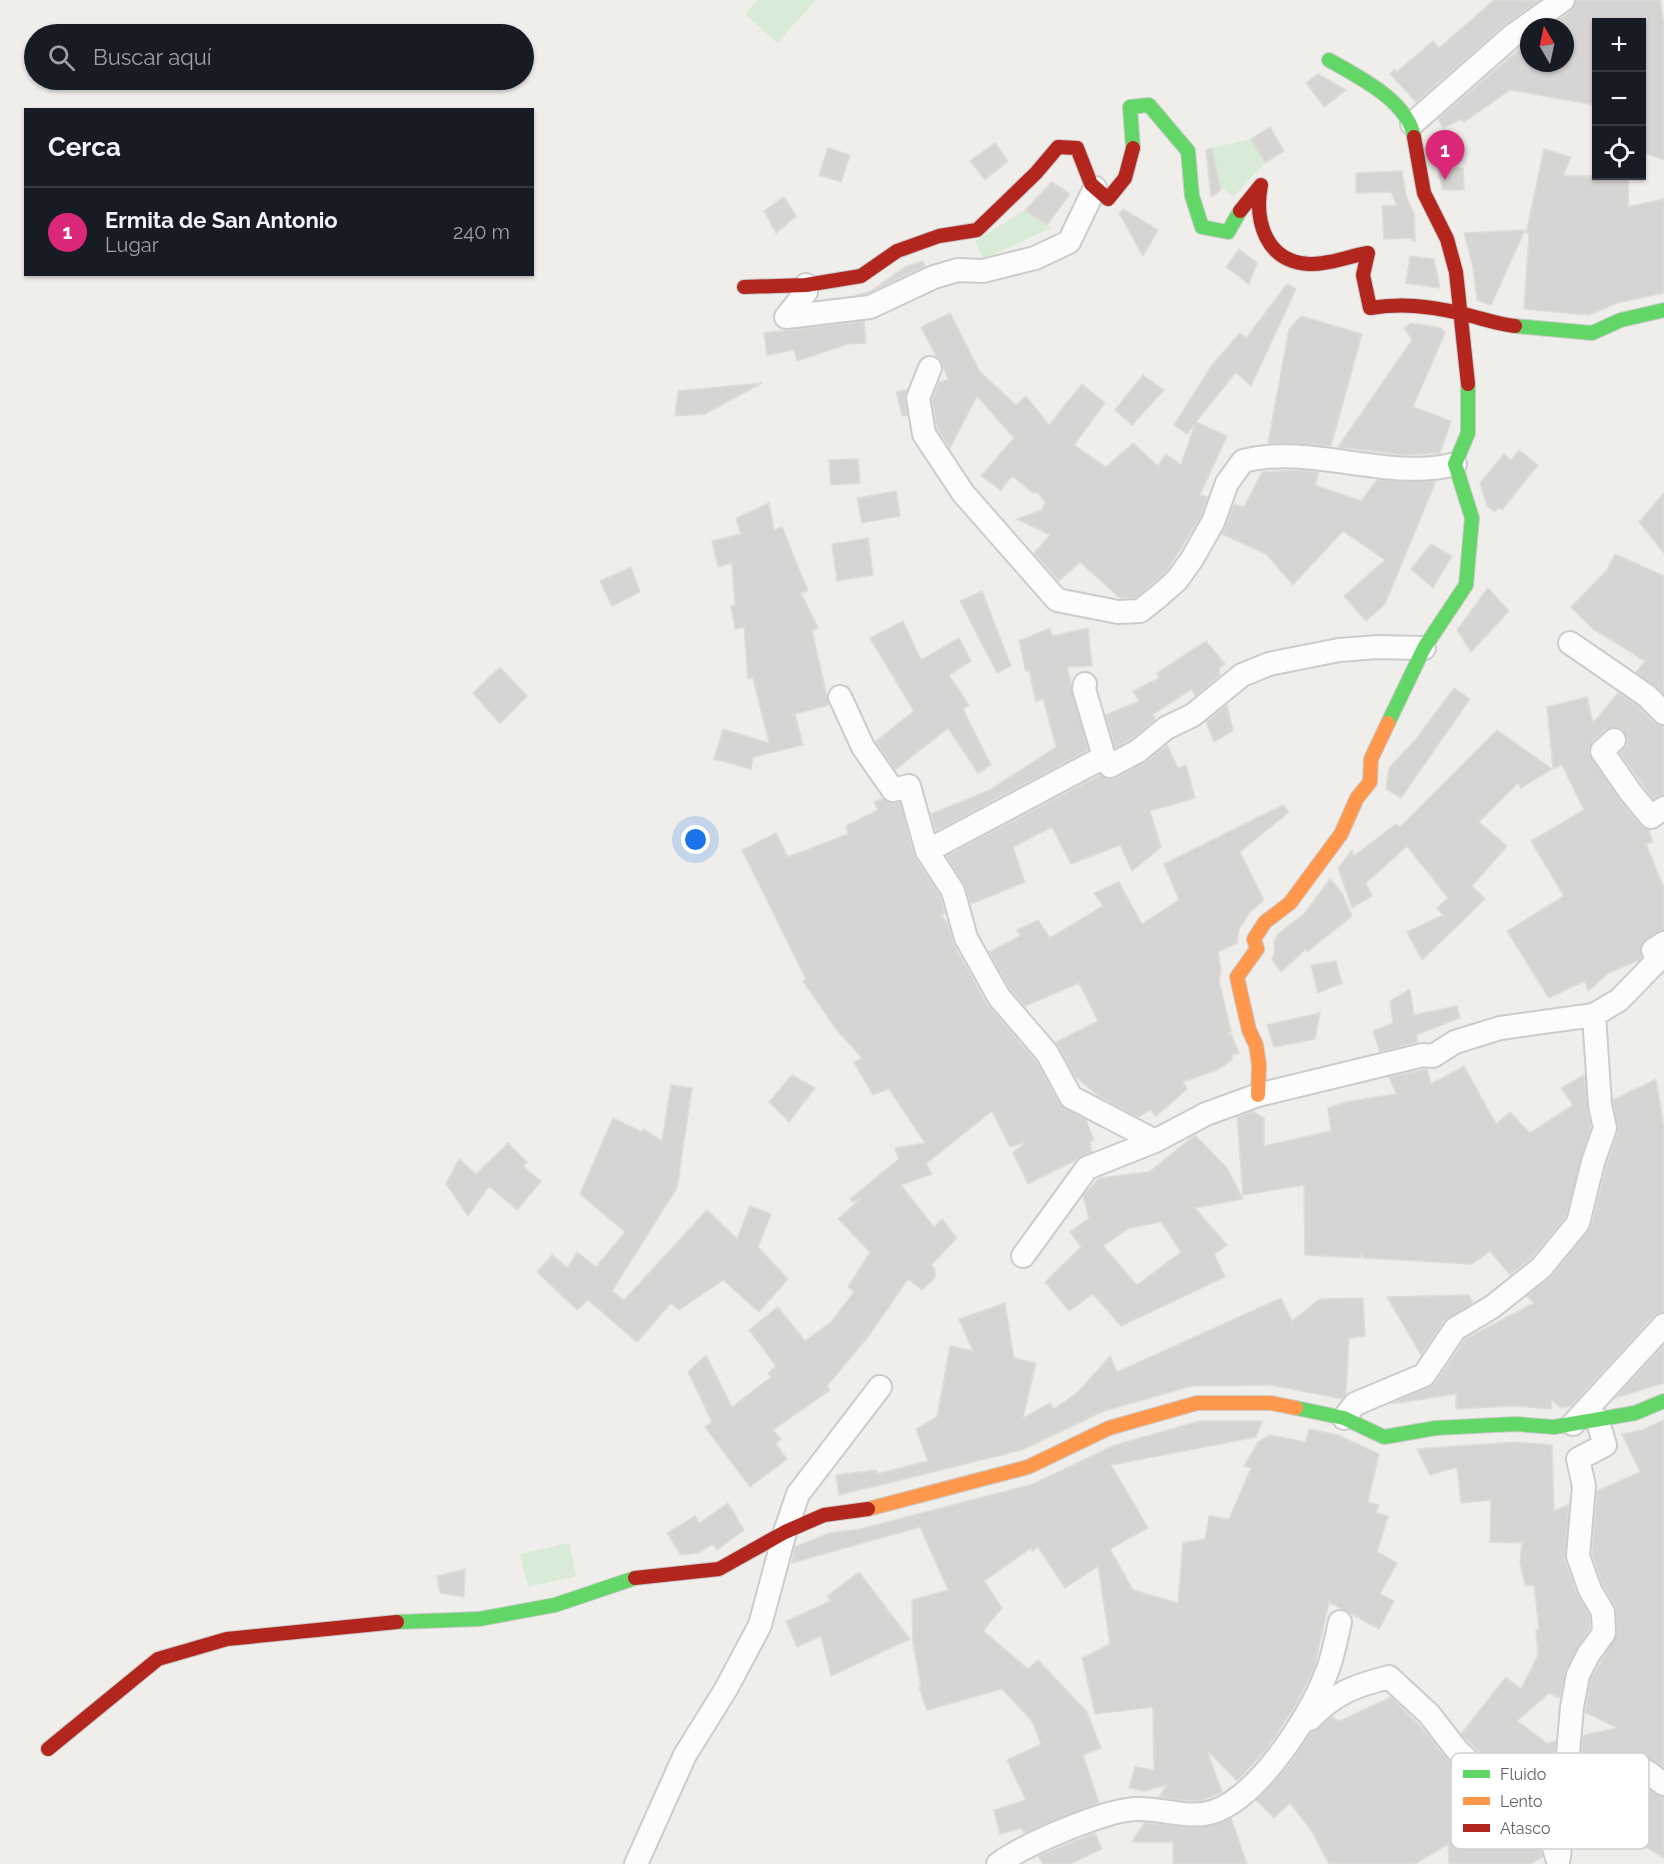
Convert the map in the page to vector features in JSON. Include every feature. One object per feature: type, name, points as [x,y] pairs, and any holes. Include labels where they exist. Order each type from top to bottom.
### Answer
[{"type":"street","points":[[1412,124],[1512,36],[1563,0]]},
{"type":"street","points":[[1257,1095],[1259,1065],[1256,1045],[1249,1029],[1237,977],[1257,949],[1254,939],[1265,922],[1290,903],[1341,834],[1357,798],[1370,782],[1371,759],[1424,648],[1466,585],[1470,563],[1472,518],[1455,464],[1468,433],[1470,400],[1456,272],[1447,239],[1424,193],[1412,124],[1376,86],[1329,60]]},
{"type":"street","points":[[744,287],[806,285],[861,276],[897,251],[939,236],[977,230],[1036,173],[1058,147],[1077,148],[1091,184],[1107,199],[1122,186],[1134,154],[1130,107],[1149,105],[1188,151],[1192,196],[1202,227],[1228,231],[1248,198],[1261,184],[1256,204],[1266,240],[1285,260],[1310,265],[1368,253],[1363,275],[1370,308],[1400,303],[1461,314],[1492,324],[1592,333],[1621,320],[1664,310]]},
{"type":"street","points":[[806,285],[806,292],[786,317],[870,307],[934,277],[958,270],[983,271],[1035,258],[1069,242],[1095,188]]},
{"type":"street","points":[[930,368],[918,398],[924,434],[963,493],[1057,600],[1097,609],[1118,612],[1140,611],[1177,580],[1213,522],[1227,483],[1243,461],[1285,456],[1439,469],[1455,464]]},
{"type":"street","points":[[1570,643],[1647,696],[1664,713]]},
{"type":"street","points":[[1085,684],[1084,689],[1104,757],[1110,766],[1138,751],[1166,729],[1193,715],[1242,675],[1269,664],[1339,650],[1378,647],[1424,648]]},
{"type":"street","points":[[840,697],[863,747],[893,790],[909,786],[927,851],[953,891],[966,938],[999,997],[1047,1053],[1071,1096],[1155,1141]]},
{"type":"street","points":[[1614,740],[1602,751],[1625,785],[1651,817],[1664,808]]},
{"type":"street","points":[[927,851],[1104,757]]},
{"type":"street","points":[[1023,1256],[1087,1168],[1155,1141],[1206,1114],[1257,1095],[1423,1055],[1433,1056],[1455,1042],[1500,1028],[1594,1015],[1618,1000],[1635,984],[1658,960],[1653,950],[1664,943]]},
{"type":"street","points":[[1344,1418],[1355,1404],[1424,1375],[1455,1329],[1492,1307],[1541,1268],[1578,1223],[1593,1162],[1605,1128],[1600,1105],[1594,1015]]},
{"type":"street","points":[[1573,1424],[1664,1325]]},
{"type":"street","points":[[636,1864],[685,1755],[726,1689],[760,1625],[785,1532],[798,1494],[880,1387]]},
{"type":"street","points":[[48,1749],[158,1659],[227,1639],[399,1622],[479,1619],[555,1605],[627,1579],[720,1569],[785,1532],[824,1515],[856,1512],[1028,1467],[1109,1428],[1197,1403],[1271,1403],[1344,1418],[1384,1437],[1436,1428],[1515,1424],[1554,1427],[1635,1413],[1664,1401]]},
{"type":"street","points":[[1568,1753],[1578,1675],[1588,1655],[1604,1633],[1602,1612],[1590,1590],[1578,1556],[1584,1486],[1578,1459],[1605,1445],[1597,1419]]},
{"type":"street","points":[[1292,1737],[1326,1675],[1340,1622]]},
{"type":"street","points":[[998,1864],[1070,1827],[1136,1809],[1205,1814],[1230,1805],[1251,1789],[1292,1737],[1329,1700],[1355,1686],[1389,1677],[1430,1714],[1461,1753]]},
{"type":"green space","points":[[758,0],[816,0],[777,43],[745,14]]},
{"type":"green space","points":[[1251,139],[1265,163],[1233,197],[1220,185],[1212,148]]},
{"type":"green space","points":[[1025,210],[1051,228],[983,259],[975,241]]},
{"type":"green space","points":[[569,1543],[576,1576],[528,1587],[520,1554]]},
{"type":"building","points":[[1494,0],[1540,0],[1503,26],[1416,102],[1390,74],[1394,69],[1397,72],[1433,41],[1439,48]]},
{"type":"building","points":[[1576,0],[1660,0],[1664,25],[1664,160],[1646,154],[1646,18],[1592,18],[1592,104],[1510,90],[1464,122],[1462,119],[1443,128],[1438,119],[1520,49],[1520,72],[1574,72],[1574,18],[1561,18],[1571,11]]},
{"type":"building","points":[[1318,74],[1346,90],[1324,107],[1306,83]]},
{"type":"building","points":[[1270,127],[1284,151],[1265,163],[1251,139]]},
{"type":"building","points":[[995,143],[1008,161],[985,180],[970,161]]},
{"type":"building","points":[[828,148],[850,155],[841,182],[819,175]]},
{"type":"building","points":[[1212,148],[1221,190],[1211,197],[1206,150]]},
{"type":"building","points":[[1544,149],[1571,157],[1563,176],[1592,176],[1592,180],[1629,180],[1628,207],[1664,199],[1664,293],[1617,303],[1589,315],[1524,309],[1529,234],[1526,233]]},
{"type":"building","points":[[1463,168],[1464,190],[1443,190],[1438,169]]},
{"type":"building","points":[[1402,171],[1406,196],[1414,213],[1415,241],[1411,238],[1384,239],[1382,206],[1397,205],[1391,192],[1356,193],[1356,173]]},
{"type":"building","points":[[1052,182],[1070,194],[1047,225],[1025,210]]},
{"type":"building","points":[[784,197],[796,216],[776,233],[764,211]]},
{"type":"building","points":[[1123,209],[1158,230],[1143,256],[1119,213]]},
{"type":"building","points":[[1525,230],[1491,305],[1477,300],[1473,267],[1464,233]]},
{"type":"building","points":[[1239,249],[1257,263],[1249,284],[1226,267]]},
{"type":"building","points":[[1410,256],[1434,259],[1440,288],[1406,283]]},
{"type":"building","points":[[923,261],[925,266],[866,294],[856,295],[871,291],[905,267]]},
{"type":"building","points":[[1287,284],[1296,289],[1251,386],[1236,372],[1196,422],[1227,436],[1200,495],[1208,497],[1201,516],[1167,571],[1135,598],[1120,598],[1080,562],[1059,581],[1034,553],[1050,535],[1017,519],[1042,510],[1045,502],[1038,492],[1033,493],[1012,476],[1001,490],[981,476],[1014,438],[977,396],[950,448],[937,429],[932,400],[939,382],[948,380],[941,360],[936,356],[921,327],[950,313],[980,372],[1016,405],[1026,396],[1049,425],[1082,384],[1105,403],[1074,445],[1106,467],[1133,443],[1158,466],[1166,454],[1181,465],[1195,424],[1187,434],[1174,425],[1212,365],[1240,333],[1246,338]]},
{"type":"building","points":[[1301,316],[1362,334],[1331,446],[1268,443],[1289,329]]},
{"type":"building","points":[[864,321],[866,343],[848,344],[797,361],[794,350],[767,355],[764,333]]},
{"type":"building","points":[[1411,323],[1441,328],[1445,333],[1413,407],[1451,421],[1440,453],[1404,455],[1338,447],[1412,340],[1404,328]]},
{"type":"building","points":[[1143,375],[1164,390],[1132,425],[1115,410]]},
{"type":"building","points":[[762,383],[705,414],[675,416],[678,391]]},
{"type":"building","points":[[907,390],[905,400],[907,415],[902,416],[896,392]]},
{"type":"building","points":[[1519,450],[1538,465],[1502,510],[1499,507],[1495,512],[1487,506],[1480,483],[1504,454],[1511,460]]},
{"type":"building","points":[[858,459],[860,483],[831,485],[829,460]]},
{"type":"building","points":[[1295,470],[1319,472],[1315,485],[1361,501],[1377,480],[1436,481],[1385,604],[1366,621],[1344,596],[1385,560],[1343,531],[1293,585],[1266,554],[1222,534],[1234,504],[1244,507],[1262,472]]},
{"type":"building","points":[[896,491],[900,516],[862,523],[857,498]]},
{"type":"building","points":[[1664,493],[1664,553],[1639,522]]},
{"type":"building","points":[[769,503],[774,530],[782,527],[808,591],[801,593],[818,628],[812,631],[829,705],[795,714],[803,745],[753,757],[751,769],[714,759],[723,729],[769,743],[753,678],[748,679],[744,627],[735,629],[731,606],[735,605],[732,563],[718,567],[712,541],[741,534],[736,518]]},
{"type":"building","points":[[868,538],[873,575],[837,581],[832,544]]},
{"type":"building","points":[[1431,544],[1452,556],[1433,588],[1411,569]]},
{"type":"building","points":[[1615,554],[1664,576],[1664,694],[1636,672],[1645,661],[1593,629],[1571,607],[1607,570]]},
{"type":"building","points":[[631,567],[640,592],[612,606],[600,581]]},
{"type":"building","points":[[1488,588],[1509,611],[1471,652],[1457,630]]},
{"type":"building","points":[[982,591],[1011,666],[997,673],[960,601]]},
{"type":"building","points":[[903,621],[921,660],[959,638],[971,661],[949,675],[969,705],[963,709],[991,765],[978,773],[948,728],[895,770],[876,741],[914,711],[870,638]]},
{"type":"building","points":[[1050,628],[1052,636],[1088,628],[1092,666],[1067,667],[1088,750],[936,831],[931,814],[990,790],[1056,747],[1043,698],[1036,702],[1029,670],[1026,672],[1019,641]]},
{"type":"building","points":[[1206,641],[1225,664],[1219,668],[1220,675],[1195,696],[1192,689],[1153,714],[1155,720],[1130,740],[1115,748],[1106,715],[1139,701],[1133,691],[1159,678],[1157,673]]},
{"type":"building","points":[[500,667],[527,696],[500,724],[473,693]]},
{"type":"building","points":[[1454,688],[1470,699],[1401,798],[1386,789],[1389,768],[1416,739]]},
{"type":"building","points":[[1618,693],[1638,706],[1655,723],[1664,726],[1664,795],[1653,799],[1620,753],[1627,745],[1627,738],[1619,727],[1605,730],[1593,741],[1589,753],[1621,802],[1641,826],[1649,830],[1653,842],[1646,844],[1664,888],[1664,930],[1642,943],[1642,957],[1639,960],[1609,973],[1588,991],[1585,981],[1549,998],[1507,931],[1564,896],[1531,841],[1584,810],[1562,765],[1553,769],[1547,707],[1587,697],[1593,723]]},
{"type":"building","points":[[1227,705],[1233,731],[1214,742],[1206,722]]},
{"type":"building","points":[[1497,730],[1552,769],[1521,788],[1518,783],[1479,822],[1507,846],[1472,886],[1485,899],[1422,960],[1407,932],[1443,915],[1437,908],[1448,898],[1407,846],[1366,883],[1372,896],[1352,908],[1338,868],[1352,850],[1354,856],[1396,824],[1400,827]]},
{"type":"building","points":[[1167,745],[1178,768],[1186,765],[1195,798],[1150,811],[1161,847],[1132,871],[1120,845],[1071,864],[1052,827],[1013,847],[1025,882],[971,904],[964,884],[946,856],[1100,775],[1109,779],[1116,778],[1144,763]]},
{"type":"building","points":[[883,798],[889,803],[900,802],[915,857],[941,897],[945,914],[941,916],[948,923],[954,945],[987,1004],[1036,1061],[1060,1104],[1086,1120],[1094,1140],[1090,1142],[1092,1152],[1028,1184],[1013,1153],[1025,1142],[1010,1147],[992,1111],[926,1164],[932,1174],[901,1185],[934,1227],[942,1219],[957,1238],[931,1265],[935,1269],[935,1278],[922,1290],[908,1279],[868,1337],[827,1386],[830,1390],[773,1430],[781,1439],[776,1444],[787,1459],[750,1487],[705,1427],[712,1422],[688,1372],[706,1355],[732,1407],[771,1377],[768,1373],[776,1366],[749,1330],[778,1307],[805,1341],[831,1322],[854,1292],[848,1287],[870,1252],[838,1219],[860,1199],[852,1202],[850,1199],[899,1159],[895,1148],[925,1143],[889,1089],[873,1095],[854,1062],[862,1058],[836,1029],[803,981],[806,979],[742,850],[776,833],[788,857],[848,834],[846,826],[878,810],[874,802]]},
{"type":"building","points":[[1283,805],[1289,812],[1240,852],[1264,900],[1250,912],[1239,929],[1237,943],[1218,952],[1221,970],[1219,981],[1231,1031],[1227,1035],[1231,1034],[1239,1053],[1232,1055],[1232,1060],[1217,1070],[1183,1082],[1187,1089],[1156,1116],[1150,1110],[1138,1117],[1097,1095],[1075,1076],[1056,1042],[1098,1021],[1079,983],[1025,1006],[1010,989],[989,952],[1020,936],[1017,930],[1038,920],[1050,938],[1103,906],[1094,893],[1119,882],[1142,924],[1179,900],[1164,864]]},
{"type":"building","points":[[1330,879],[1342,893],[1352,916],[1307,952],[1306,949],[1281,972],[1272,959],[1275,951],[1274,942],[1278,934],[1304,914]]},
{"type":"building","points":[[1336,961],[1342,983],[1318,993],[1311,965]]},
{"type":"building","points":[[1410,989],[1414,1015],[1457,1006],[1460,1018],[1416,1035],[1418,1042],[1380,1052],[1373,1031],[1393,1023],[1390,1001]]},
{"type":"building","points":[[1320,1013],[1315,1039],[1274,1047],[1267,1025]]},
{"type":"building","points":[[1464,1066],[1496,1124],[1510,1112],[1530,1133],[1573,1105],[1561,1088],[1584,1075],[1591,1127],[1566,1217],[1531,1258],[1510,1275],[1490,1251],[1472,1264],[1364,1258],[1361,1252],[1361,1258],[1305,1255],[1304,1185],[1243,1195],[1237,1117],[1252,1111],[1264,1118],[1264,1146],[1331,1131],[1328,1108],[1346,1102],[1396,1094],[1389,1077],[1427,1069],[1431,1084]]},
{"type":"building","points":[[792,1075],[815,1088],[789,1122],[769,1102]]},
{"type":"building","points":[[1656,1079],[1664,1129],[1664,1312],[1654,1316],[1571,1406],[1561,1408],[1551,1400],[1552,1409],[1514,1406],[1456,1409],[1456,1394],[1391,1404],[1435,1383],[1465,1339],[1534,1303],[1527,1296],[1551,1277],[1591,1227],[1606,1166],[1618,1132],[1613,1100]]},
{"type":"building","points":[[671,1085],[692,1088],[677,1188],[612,1291],[624,1300],[707,1210],[737,1239],[750,1206],[771,1214],[758,1247],[788,1279],[759,1312],[723,1280],[679,1310],[671,1303],[637,1342],[588,1300],[577,1310],[537,1272],[552,1255],[568,1268],[577,1252],[596,1267],[625,1232],[580,1194],[613,1118],[642,1132],[643,1129],[662,1141]]},
{"type":"building","points":[[1195,1135],[1227,1168],[1243,1199],[1195,1208],[1227,1245],[1214,1254],[1225,1277],[1121,1326],[1093,1294],[1069,1311],[1045,1282],[1081,1247],[1070,1232],[1089,1218],[1083,1196],[1099,1178],[1149,1172]],"holes":[[[1161,1222],[1181,1252],[1137,1285],[1103,1246],[1129,1228]]]},
{"type":"building","points":[[508,1143],[527,1162],[523,1166],[541,1181],[517,1210],[489,1186],[468,1216],[446,1184],[459,1159],[476,1174]]},
{"type":"building","points":[[1469,1295],[1473,1303],[1444,1321],[1421,1355],[1387,1297]]},
{"type":"building","points":[[1281,1298],[1292,1321],[1320,1299],[1363,1298],[1365,1336],[1349,1338],[1346,1394],[1342,1399],[1271,1385],[1192,1386],[1104,1411],[1022,1450],[839,1495],[836,1475],[876,1470],[877,1474],[928,1461],[916,1429],[937,1417],[950,1346],[973,1351],[959,1319],[1005,1303],[1014,1358],[1036,1363],[1023,1418],[1050,1403],[1054,1409],[1078,1392],[1110,1356],[1117,1372]]},
{"type":"building","points":[[1664,1345],[1664,1383],[1615,1398]]},
{"type":"building","points":[[1664,1420],[1664,1767],[1649,1759],[1649,1753],[1582,1753],[1583,1735],[1617,1728],[1585,1712],[1591,1679],[1617,1632],[1615,1606],[1602,1584],[1592,1554],[1597,1491],[1640,1472],[1622,1434],[1642,1430]]},
{"type":"building","points":[[1200,1421],[1262,1421],[1256,1437],[1111,1465],[1148,1528],[1110,1549],[1133,1590],[1178,1603],[1183,1543],[1205,1539],[1209,1516],[1229,1519],[1251,1468],[1244,1466],[1258,1442],[1270,1435],[1306,1442],[1309,1429],[1338,1435],[1379,1454],[1368,1502],[1379,1505],[1376,1513],[1388,1516],[1377,1552],[1397,1563],[1380,1594],[1394,1601],[1379,1629],[1329,1602],[1314,1669],[1295,1706],[1267,1749],[1237,1781],[1207,1750],[1222,1792],[1201,1801],[1159,1797],[1167,1785],[1144,1791],[1129,1788],[1135,1767],[1154,1770],[1153,1707],[1095,1714],[1082,1658],[1110,1644],[1098,1566],[1065,1588],[1038,1547],[1032,1551],[1031,1548],[984,1581],[1002,1608],[983,1631],[1028,1669],[1038,1660],[1087,1712],[1101,1748],[1083,1755],[1099,1803],[1024,1833],[1021,1828],[1000,1834],[994,1810],[1026,1800],[1007,1760],[1041,1744],[1032,1721],[1002,1689],[927,1710],[919,1687],[921,1687],[913,1643],[912,1600],[948,1590],[920,1527],[792,1563],[795,1547],[829,1533],[860,1529],[1033,1484],[1115,1445]]},
{"type":"building","points":[[1515,1442],[1552,1445],[1554,1511],[1569,1504],[1565,1560],[1577,1594],[1590,1616],[1590,1629],[1566,1669],[1560,1698],[1549,1693],[1517,1721],[1547,1743],[1556,1741],[1555,1753],[1481,1753],[1461,1734],[1506,1677],[1521,1689],[1538,1655],[1536,1630],[1539,1630],[1534,1585],[1525,1586],[1520,1562],[1522,1543],[1490,1542],[1491,1500],[1461,1503],[1457,1467],[1430,1475],[1417,1449]]},
{"type":"building","points":[[728,1503],[744,1530],[717,1550],[713,1544],[698,1553],[681,1555],[667,1533],[695,1516],[699,1523]]},
{"type":"building","points":[[465,1569],[464,1597],[440,1593],[437,1576]]},
{"type":"building","points":[[859,1572],[910,1639],[831,1676],[821,1636],[797,1647],[786,1621],[831,1601],[827,1596]]},
{"type":"building","points":[[1391,1697],[1423,1729],[1451,1763],[1451,1849],[1540,1849],[1543,1857],[1530,1864],[1449,1864],[1448,1844],[1415,1864],[1329,1864],[1311,1830],[1290,1803],[1274,1818],[1256,1800],[1288,1766],[1311,1732],[1332,1717],[1340,1721]]},
{"type":"building","points":[[1649,1788],[1664,1797],[1664,1858],[1649,1849]]},
{"type":"building","points":[[1231,1818],[1247,1864],[1173,1864],[1173,1842],[1132,1842],[1144,1823],[1197,1828]]},
{"type":"building","points":[[1095,1833],[1102,1849],[1070,1864],[1043,1864],[1038,1856]]},
{"type":"traffic: fast","points":[[1329,60],[1367,82],[1392,101],[1410,124],[1414,137]]},
{"type":"traffic: fast","points":[[1133,148],[1130,107],[1149,105],[1188,151],[1192,196],[1202,227],[1228,232],[1240,211]]},
{"type":"traffic: fast","points":[[1515,326],[1592,333],[1621,320],[1664,310]]},
{"type":"traffic: fast","points":[[1388,723],[1424,648],[1466,585],[1472,518],[1455,464],[1468,433],[1468,384]]},
{"type":"traffic: fast","points":[[1296,1408],[1344,1418],[1384,1437],[1436,1428],[1515,1424],[1554,1427],[1635,1413],[1664,1401]]},
{"type":"traffic: fast","points":[[397,1622],[479,1619],[555,1605],[635,1578]]},
{"type":"traffic: slow","points":[[1258,1095],[1259,1065],[1256,1045],[1249,1030],[1237,977],[1257,949],[1254,939],[1265,922],[1290,903],[1341,834],[1357,798],[1370,782],[1371,759],[1388,723]]},
{"type":"traffic: slow","points":[[868,1509],[1028,1467],[1109,1428],[1197,1403],[1271,1403],[1296,1408]]},
{"type":"traffic: jam","points":[[1414,137],[1424,193],[1447,239],[1456,272],[1468,384]]},
{"type":"traffic: jam","points":[[744,287],[806,285],[861,276],[897,251],[939,236],[977,230],[1036,173],[1058,147],[1077,148],[1091,184],[1108,199],[1125,178],[1133,148]]},
{"type":"traffic: jam","points":[[1240,211],[1261,185],[1260,212],[1266,237],[1273,248],[1294,262],[1316,264],[1368,253],[1363,275],[1370,308],[1426,307],[1515,326]]},
{"type":"traffic: jam","points":[[635,1578],[719,1569],[785,1532],[824,1515],[868,1509]]},
{"type":"traffic: jam","points":[[48,1749],[158,1659],[227,1639],[397,1622]]},
{"type":"place","name":"Ermita de San Antonio","points":[[1445,180]]}]
